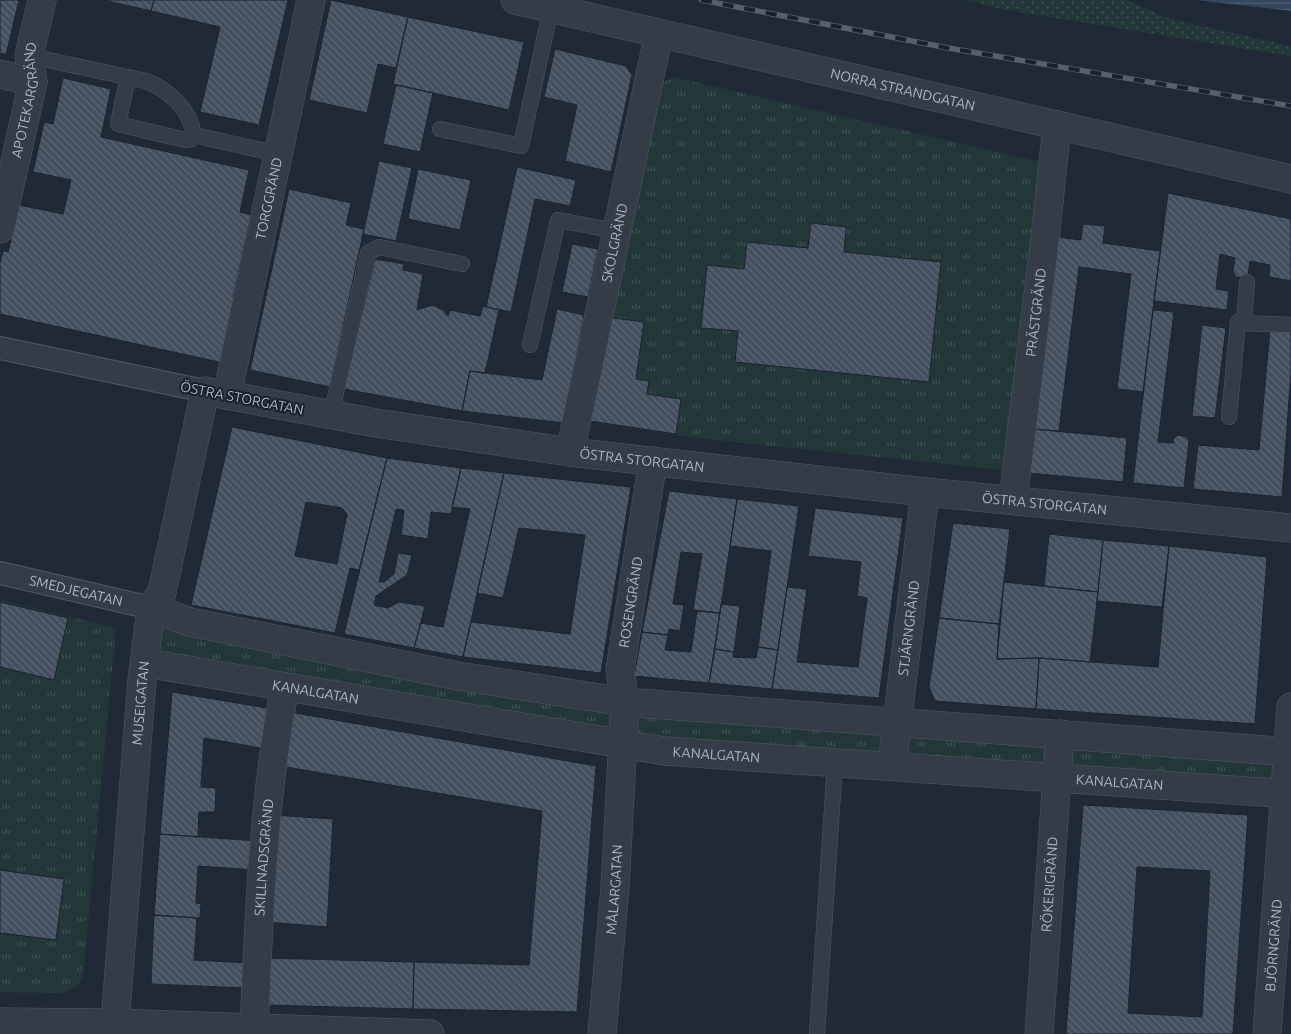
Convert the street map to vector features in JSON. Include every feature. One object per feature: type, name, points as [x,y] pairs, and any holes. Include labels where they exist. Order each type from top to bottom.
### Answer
[{"type":"street","name":"APOTEKARGRÄND","points":[[0,229],[31,69],[42,0]]},
{"type":"street","name":"TORGGRÄND","points":[[216,393],[278,154],[311,0]]},
{"type":"street","name":"NORRA STRANDGATAN","points":[[515,0],[1291,179]]},
{"type":"street","name":"SKOLGRÄND","points":[[570,452],[659,33]]},
{"type":"street","points":[[0,74],[31,69]]},
{"type":"street","name":"PRÄSTGRÄND","points":[[1013,500],[1057,125]]},
{"type":"street","name":"ÖSTRA STORGATAN","points":[[0,348],[216,393],[470,439],[926,492],[1291,528]]},
{"type":"street","name":"MUSEIGATAN","points":[[114,1023],[142,690],[151,608],[162,592],[216,393]]},
{"type":"street","name":"ROSENGRÄND","points":[[621,744],[625,702],[620,670],[653,461]]},
{"type":"street","name":"STJÄRNGRÄND","points":[[892,766],[926,492]]},
{"type":"street","name":"SMEDJEGATAN","points":[[0,573],[151,608]]},
{"type":"street","points":[[151,608],[190,622],[439,672],[625,702],[1289,752]]},
{"type":"street","name":"KANALGATAN","points":[[146,663],[664,751],[1288,794]]},
{"type":"street","name":"SKILLNADSGRÄND","points":[[254,1029],[258,932],[274,744],[285,687]]},
{"type":"street","name":"BJÖRNGRÄND","points":[[1267,1034],[1288,794],[1291,707]]},
{"type":"street","name":"RÖKERIGRÄND","points":[[1039,1034],[1060,734]]},
{"type":"street","name":"MÅLARGATAN","points":[[602,1034],[615,888],[621,744]]},
{"type":"street","points":[[0,1022],[114,1023],[430,1034]]},
{"type":"lane","points":[[440,129],[521,146],[551,8]]},
{"type":"lane","points":[[31,69],[128,77],[159,86],[187,115],[194,134]]},
{"type":"lane","points":[[128,77],[118,124],[185,140],[191,139],[194,134]]},
{"type":"lane","points":[[194,134],[278,154]]},
{"type":"lane","points":[[530,345],[558,220],[616,231]]},
{"type":"lane","points":[[331,415],[368,252],[379,248],[462,264]]},
{"type":"lane","points":[[1244,322],[1247,282]]},
{"type":"lane","points":[[1229,417],[1238,322],[1291,325]]},
{"type":"lane","points":[[817,1034],[835,762]]},
{"type":"green space","points":[[966,0],[1126,0],[1170,19],[1291,46],[1291,56],[1006,10]]},
{"type":"green space","points":[[673,77],[1044,163],[1003,470],[689,437],[590,421],[650,90]]},
{"type":"green space","points":[[0,600],[116,628],[83,975],[78,986],[63,993],[0,992]]},
{"type":"green space","points":[[151,608],[458,676],[1291,752],[1291,794],[835,763],[146,663]]},
{"type":"water","points":[[1196,0],[1291,0],[1291,11]]},
{"type":"building","points":[[0,0],[19,0],[6,55],[0,53]]},
{"type":"building","points":[[103,0],[154,0],[151,11]]},
{"type":"building","points":[[154,0],[288,0],[259,125],[200,112],[220,27],[151,11]]},
{"type":"building","points":[[331,0],[408,17],[396,68],[378,64],[367,113],[309,100]]},
{"type":"building","points":[[408,17],[524,42],[509,110],[393,84]]},
{"type":"building","points":[[555,49],[626,66],[632,75],[611,172],[565,161],[577,105],[544,97]]},
{"type":"building","points":[[63,78],[111,89],[101,137],[249,170],[240,212],[251,215],[233,297],[242,299],[228,364],[0,314],[0,263],[3,251],[8,252],[19,205],[63,214],[71,180],[33,172],[44,122],[53,124]]},
{"type":"building","points":[[396,85],[433,93],[420,152],[383,144]]},
{"type":"building","points":[[379,161],[412,168],[396,241],[363,234]]},
{"type":"building","points":[[517,167],[576,180],[570,206],[535,199],[511,312],[486,307]]},
{"type":"building","points":[[418,169],[471,180],[460,230],[408,219]]},
{"type":"building","points":[[289,189],[351,203],[346,225],[364,229],[330,387],[250,370]]},
{"type":"building","points":[[1168,193],[1291,219],[1291,281],[1269,277],[1270,265],[1250,261],[1248,275],[1242,278],[1236,277],[1233,271],[1235,258],[1220,254],[1216,289],[1229,291],[1227,310],[1154,301]]},
{"type":"building","points":[[811,223],[846,227],[844,252],[941,262],[929,382],[735,362],[738,331],[701,328],[707,265],[744,269],[747,242],[808,248]]},
{"type":"building","points":[[1083,224],[1105,226],[1103,243],[1160,251],[1143,392],[1117,389],[1131,274],[1079,267],[1059,431],[1033,429],[1058,237],[1081,240]]},
{"type":"building","points":[[572,244],[598,249],[588,297],[562,292]]},
{"type":"building","points":[[375,259],[404,264],[403,270],[423,274],[417,310],[432,305],[443,310],[448,316],[450,310],[480,316],[483,306],[499,310],[485,373],[470,371],[462,411],[344,389]]},
{"type":"building","points":[[557,309],[584,315],[564,423],[462,411],[470,371],[542,380]]},
{"type":"building","points":[[1153,310],[1174,312],[1158,442],[1173,443],[1174,438],[1178,435],[1186,437],[1189,441],[1184,488],[1133,483]]},
{"type":"building","points":[[606,317],[644,322],[636,379],[649,381],[647,394],[681,399],[676,434],[590,421]]},
{"type":"building","points":[[1202,325],[1226,328],[1215,418],[1192,416]]},
{"type":"building","points":[[1270,330],[1291,332],[1291,373],[1282,497],[1193,489],[1198,445],[1259,450]]},
{"type":"building","points":[[232,427],[387,458],[359,570],[350,568],[335,633],[191,605]],"holes":[[[306,502],[342,508],[347,514],[337,564],[295,556]]]},
{"type":"building","points":[[1033,429],[1127,438],[1123,482],[1028,473]]},
{"type":"building","points":[[387,458],[461,468],[451,514],[431,512],[428,539],[401,535],[404,510],[396,509],[379,582],[384,582],[394,574],[398,553],[412,555],[407,575],[376,596],[374,605],[388,608],[399,602],[425,606],[414,648],[344,634]]},
{"type":"building","points":[[461,468],[504,473],[463,657],[414,648],[421,623],[443,627],[470,509],[452,507]]},
{"type":"building","points":[[504,473],[631,487],[601,673],[463,657],[471,622],[570,634],[585,535],[519,528],[503,598],[477,593]]},
{"type":"building","points":[[669,491],[737,499],[720,613],[693,610],[702,554],[681,552],[673,604],[684,605],[680,631],[669,629],[668,635],[642,632]]},
{"type":"building","points":[[737,499],[799,506],[778,650],[758,647],[771,551],[730,546]]},
{"type":"building","points":[[815,508],[903,518],[879,698],[772,689],[787,587],[807,589],[797,662],[858,667],[867,598],[857,596],[861,562],[808,556]]},
{"type":"building","points":[[953,523],[1010,529],[999,624],[939,618]]},
{"type":"building","points":[[1049,534],[1103,540],[1098,592],[1044,586]]},
{"type":"building","points":[[1103,540],[1169,546],[1162,607],[1097,601]]},
{"type":"building","points":[[1169,546],[1267,557],[1255,724],[1036,709],[1039,658],[1158,667]]},
{"type":"building","points":[[1004,582],[1098,592],[1090,662],[1039,658],[997,659]]},
{"type":"building","points":[[0,602],[68,618],[54,680],[0,667]]},
{"type":"building","points":[[721,604],[740,606],[734,652],[715,649]]},
{"type":"building","points":[[697,611],[720,613],[709,683],[634,676],[642,632],[668,635],[665,650],[691,652]]},
{"type":"building","points":[[939,618],[999,624],[997,659],[1039,658],[1036,709],[935,701],[929,687]]},
{"type":"building","points":[[758,647],[778,650],[772,689],[709,683],[715,649],[734,652],[733,657],[756,658]]},
{"type":"building","points":[[172,692],[273,709],[266,749],[204,738],[201,787],[216,788],[215,812],[199,812],[198,837],[160,834]]},
{"type":"building","points":[[290,712],[596,766],[577,1012],[413,1009],[414,962],[529,965],[542,811],[280,766]]},
{"type":"building","points":[[1083,805],[1248,815],[1233,1034],[1066,1034]],"holes":[[[1137,867],[1210,871],[1202,1017],[1128,1013]]]},
{"type":"building","points":[[273,815],[333,819],[327,927],[267,922]]},
{"type":"building","points":[[160,834],[258,841],[256,870],[198,866],[196,903],[201,904],[200,918],[154,915]]},
{"type":"building","points":[[0,870],[64,879],[56,940],[0,933]]},
{"type":"building","points":[[154,915],[197,918],[194,960],[248,963],[246,988],[151,984]]},
{"type":"building","points":[[266,958],[414,962],[413,1009],[265,1005]]},
{"type":"railway","points":[[701,0],[948,48],[1291,106]]}]
